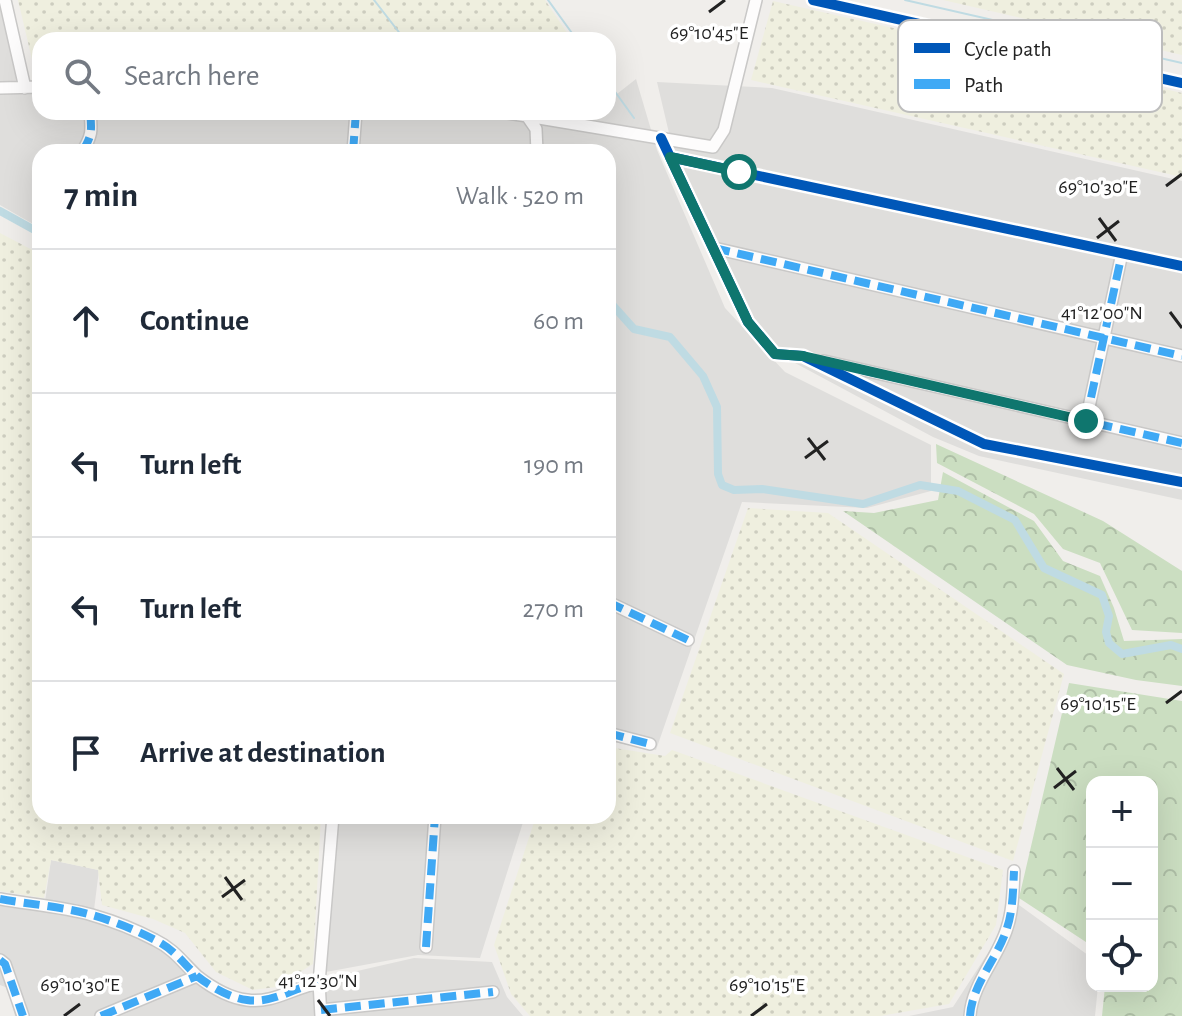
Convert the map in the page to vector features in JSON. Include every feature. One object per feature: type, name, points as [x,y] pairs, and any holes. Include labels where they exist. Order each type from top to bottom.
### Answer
[{"type":"street","points":[[5,0],[25,88]]},
{"type":"street","points":[[536,129],[549,120],[713,147],[724,130],[756,0]]},
{"type":"street","points":[[813,0],[902,20]]},
{"type":"street","points":[[1162,79],[1182,83]]},
{"type":"street","points":[[0,88],[32,88]]},
{"type":"street","points":[[87,144],[92,130],[91,120]]},
{"type":"street","points":[[354,144],[355,120]]},
{"type":"street","points":[[530,120],[536,129],[537,144]]},
{"type":"street","points":[[661,138],[748,322],[775,354],[803,356],[1182,443]]},
{"type":"street","points":[[670,157],[1182,266]]},
{"type":"street","points":[[714,248],[1182,356]]},
{"type":"street","points":[[1086,421],[1122,253]]},
{"type":"street","points":[[803,356],[984,444],[1182,482]]},
{"type":"street","points":[[616,606],[688,640]]},
{"type":"street","points":[[616,735],[650,744]]},
{"type":"street","points":[[332,824],[319,983],[321,1013],[493,992]]},
{"type":"street","points":[[426,947],[434,824]]},
{"type":"street","points":[[970,1016],[975,994],[1008,927],[1014,871]]},
{"type":"street","points":[[0,899],[91,914],[155,940],[174,951],[197,976],[236,997],[258,1001],[319,983]]},
{"type":"street","points":[[0,960],[5,964],[23,1016]]},
{"type":"street","points":[[101,1016],[197,976]]},
{"type":"shaded area","points":[[0,0],[21,82],[32,81],[32,120],[616,120],[616,95],[636,79],[657,150],[725,308],[785,372],[931,445],[931,491],[867,508],[742,502],[656,750],[616,742],[616,144],[32,144],[32,223],[0,205]]},
{"type":"shaded area","points":[[657,82],[772,88],[1182,181],[1182,500],[979,456],[933,437],[782,356],[727,294],[673,150]]},
{"type":"shaded area","points":[[326,824],[522,824],[480,958],[418,955],[315,974]]},
{"type":"shaded area","points":[[51,860],[99,870],[94,910],[157,935],[176,948],[206,979],[242,996],[275,1002],[314,979],[414,958],[492,962],[507,997],[523,1016],[15,1016],[8,988],[0,985],[0,894],[45,902]]},
{"type":"shaded area","points":[[1019,905],[1086,954],[1086,992],[1097,992],[1095,1016],[909,1016],[953,1007]]},
{"type":"green space","points":[[18,0],[545,0],[567,32],[32,32],[32,59]]},
{"type":"green space","points":[[943,0],[1182,0],[1182,55],[1162,50],[1162,20],[1030,20]]},
{"type":"green space","points":[[773,1],[898,29],[898,112],[1162,112],[1162,89],[1182,93],[1182,177],[751,80]]},
{"type":"green space","points":[[0,233],[32,250],[32,824],[321,824],[313,964],[276,987],[253,990],[216,972],[185,933],[153,919],[102,905],[98,870],[51,860],[44,898],[0,891]]},
{"type":"green space","points":[[936,444],[1103,521],[1182,571],[1182,633],[1132,630],[1100,563],[1063,549],[1034,514],[937,463]]},
{"type":"green space","points":[[943,472],[1034,521],[1063,561],[1100,576],[1124,641],[1182,639],[1182,686],[1067,665],[843,511],[874,513],[938,500]]},
{"type":"green space","points":[[748,508],[828,513],[1064,674],[1013,861],[670,733]]},
{"type":"green space","points":[[1069,683],[1182,701],[1182,1016],[1102,1016],[1104,992],[1158,992],[1158,776],[1086,776],[1086,942],[1019,898]]},
{"type":"green space","points":[[616,748],[665,756],[672,750],[1003,870],[996,925],[949,1004],[880,1016],[530,1016],[511,994],[494,945],[533,824],[616,824]]},
{"type":"waterway","points":[[374,0],[399,32]]},
{"type":"waterway","points":[[548,0],[571,32]]},
{"type":"waterway","points":[[905,0],[993,20]]},
{"type":"waterway","points":[[1162,58],[1182,63]]},
{"type":"waterway","points":[[616,93],[634,118]]},
{"type":"waterway","points":[[0,211],[32,229]]},
{"type":"waterway","points":[[616,309],[634,329],[670,337],[703,376],[717,407],[718,474],[722,485],[734,490],[762,489],[863,504],[920,485],[958,491],[1015,520],[1044,568],[1102,595],[1109,616],[1106,632],[1109,643],[1122,654],[1171,645],[1182,649]]},
{"type":"marked path","points":[[87,144],[91,120]]},
{"type":"marked path","points":[[354,144],[355,120]]},
{"type":"marked path","points":[[714,248],[1182,356]]},
{"type":"marked path","points":[[1086,421],[1122,253]]},
{"type":"marked path","points":[[839,365],[1182,443]]},
{"type":"marked path","points":[[616,606],[688,640]]},
{"type":"marked path","points":[[616,735],[650,744]]},
{"type":"marked path","points":[[426,947],[434,824]]},
{"type":"marked path","points":[[970,1016],[975,993],[1007,928],[1012,907],[1014,871]]},
{"type":"marked path","points":[[0,899],[81,912],[132,929],[168,948],[208,984],[241,999],[266,1000],[319,983]]},
{"type":"marked path","points":[[0,960],[5,964],[23,1016]]},
{"type":"marked path","points":[[101,1016],[197,976]]},
{"type":"marked path","points":[[321,1010],[493,992]]},
{"type":"cycle path","points":[[813,0],[902,20]]},
{"type":"cycle path","points":[[1162,79],[1182,83]]},
{"type":"cycle path","points":[[661,138],[748,322],[775,354],[803,356],[984,444],[1182,482]]},
{"type":"cycle path","points":[[670,157],[1182,266]]},
{"type":"route","points":[[739,172],[670,157],[748,322],[775,354],[803,356],[1086,421]]}]
